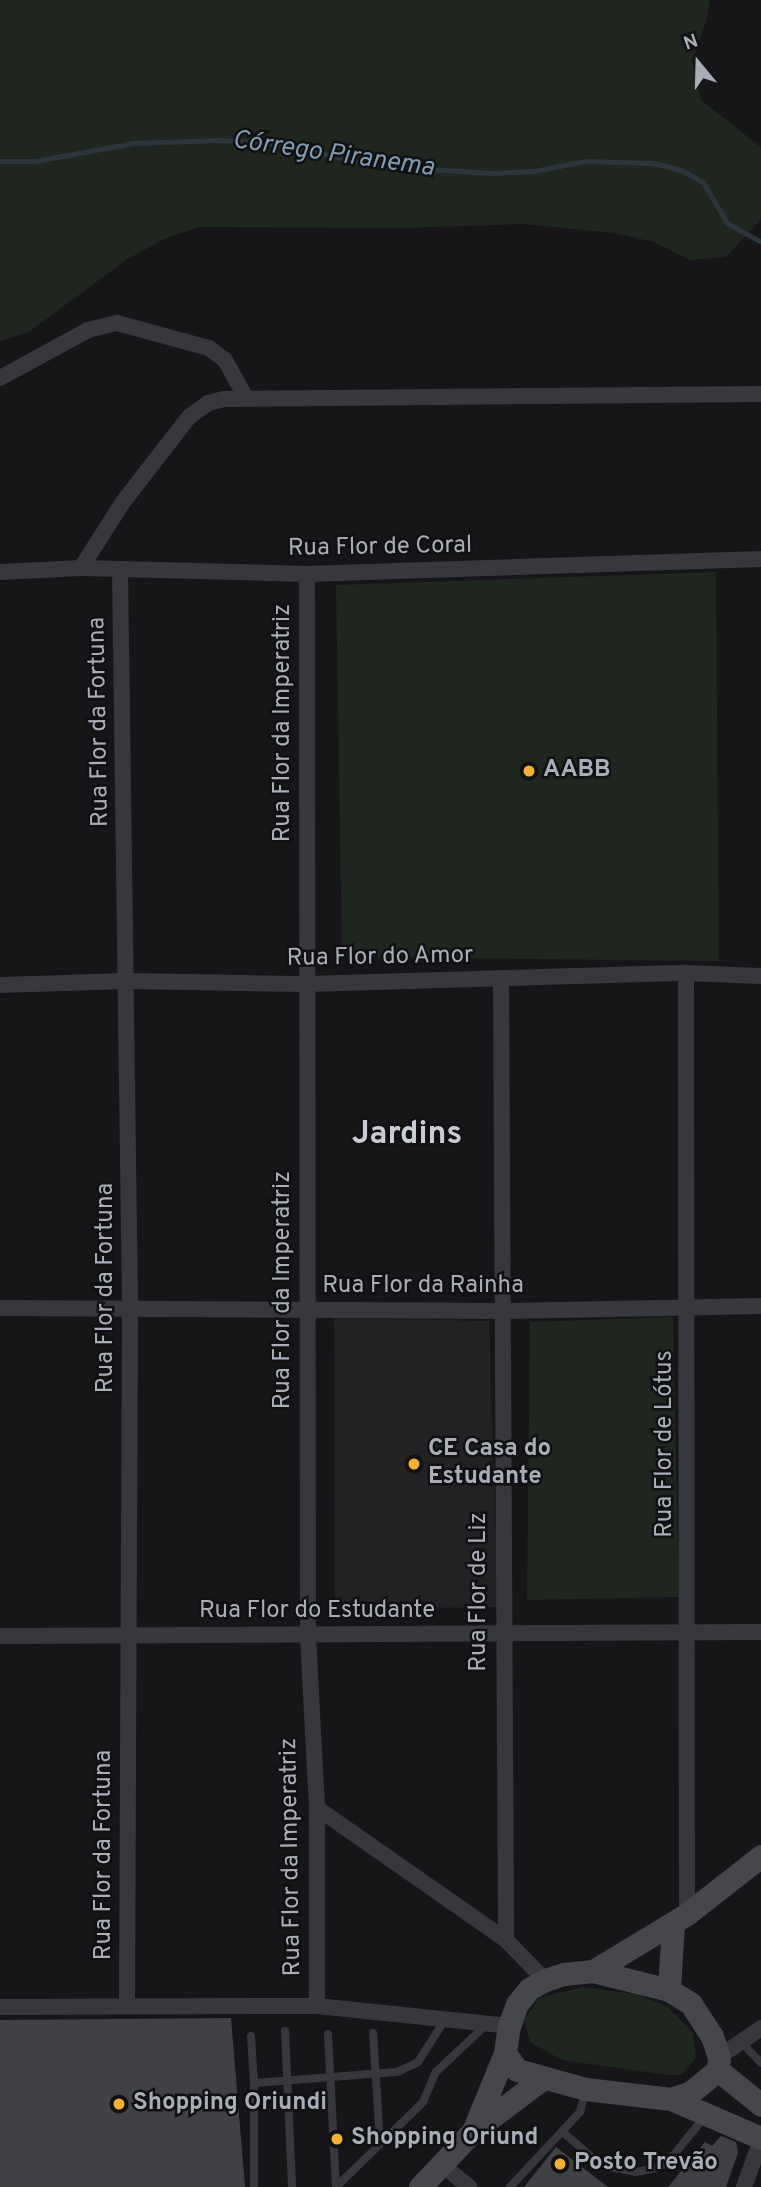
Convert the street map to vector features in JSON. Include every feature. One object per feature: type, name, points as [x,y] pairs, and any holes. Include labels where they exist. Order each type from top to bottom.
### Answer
[{"type":"main road","points":[[593,1971],[680,1919],[761,1856]]},
{"type":"main road","points":[[669,1990],[680,1919]]},
{"type":"main road","points":[[761,2105],[719,2064],[705,2020],[691,2004],[669,1990],[593,1971],[564,1973],[529,1989],[499,2024],[505,2053],[517,2070],[586,2089],[671,2099],[761,2139]]},
{"type":"main road","points":[[473,2131],[505,2053]]},
{"type":"main road","points":[[671,2099],[691,2092],[719,2064]]},
{"type":"main road","points":[[420,2187],[473,2131],[542,2079]]},
{"type":"street","points":[[0,378],[88,330],[117,323],[209,348],[225,360],[246,398]]},
{"type":"street","points":[[81,568],[123,502],[189,417],[208,403],[246,398],[761,394]]},
{"type":"street","name":"Rua Flor de Coral","points":[[0,572],[81,568],[307,574],[761,559]]},
{"type":"street","name":"Rua Flor da Fortuna","points":[[120,570],[128,981],[130,1309],[127,2006]]},
{"type":"street","name":"Rua Flor da Imperatriz","points":[[307,574],[309,1636],[317,1808],[317,2006]]},
{"type":"street","name":"Rua Flor do Amor","points":[[0,985],[128,981],[307,984],[686,973],[761,976]]},
{"type":"street","name":"Rua Flor de Lótus","points":[[680,1919],[688,1634],[686,973]]},
{"type":"street","name":"Rua Flor de Liz","points":[[501,978],[506,1940]]},
{"type":"street","name":"Rua Flor da Rainha","points":[[0,1308],[503,1311],[761,1306]]},
{"type":"street","name":"Rua Flor do Estudante","points":[[0,1636],[761,1632]]},
{"type":"street","points":[[317,1808],[506,1940],[545,1980]]},
{"type":"street","points":[[0,2007],[317,2006],[499,2024]]},
{"type":"street","points":[[719,2064],[741,2042],[761,2028]]},
{"type":"street","points":[[744,2187],[761,2139]]},
{"type":"street","points":[[441,2164],[469,2187]]},
{"type":"lane","points":[[254,2083],[397,2072],[418,2062],[446,2018]]},
{"type":"lane","points":[[336,2187],[423,2102],[436,2072],[499,2024]]},
{"type":"lane","points":[[285,2031],[292,2187]]},
{"type":"lane","points":[[373,2033],[380,2142]]},
{"type":"lane","points":[[328,2034],[336,2187]]},
{"type":"lane","points":[[251,2035],[254,2187]]},
{"type":"lane","points":[[741,2042],[761,2063]]},
{"type":"lane","points":[[510,2187],[564,2133],[580,2112],[586,2089]]},
{"type":"lane","points":[[564,2133],[590,2156],[609,2167],[636,2172],[657,2168],[668,2162],[708,2114]]},
{"type":"shaded area","points":[[0,0],[710,0],[706,22],[692,60],[701,100],[761,147],[761,219],[726,257],[690,260],[654,242],[614,233],[524,224],[402,228],[199,227],[162,240],[126,260],[29,332],[0,341]]},
{"type":"shaded area","name":"AABB","points":[[716,572],[719,961],[342,957],[336,585]]},
{"type":"shaded area","points":[[673,1317],[679,1597],[527,1600],[530,1322]]},
{"type":"shaded area","name":"CE Casa do Estudante","points":[[334,1318],[489,1321],[498,1607],[335,1609]]},
{"type":"shaded area","points":[[583,1987],[636,1994],[668,2007],[693,2033],[696,2057],[682,2075],[668,2075],[562,2060],[530,2042],[524,2020],[539,1998]]},
{"type":"building","name":"Shopping Oriundi","points":[[231,2018],[245,2187],[0,2187],[0,2020]]},
{"type":"building","points":[[721,2136],[736,2142],[738,2153],[726,2187],[668,2187],[705,2142],[712,2146]]},
{"type":"building","name":"Posto Trevão","points":[[556,2147],[608,2187],[524,2187]]},
{"type":"waterway","name":"Córrego Piranema","points":[[0,161],[35,161],[133,143],[221,140],[278,144],[378,166],[492,173],[534,171],[585,161],[653,163],[681,170],[703,182],[727,223],[761,242]]},
{"type":"place","name":"AABB","points":[[529,771]]},
{"type":"place","name":"CE Casa do Estudante","points":[[414,1464]]},
{"type":"place","name":"Shopping Oriundi","points":[[119,2104]]},
{"type":"place","name":"Shopping Oriund","points":[[337,2139]]},
{"type":"place","name":"Posto Trevão","points":[[560,2164]]},
{"type":"district","name":"Jardins","points":[[407,1135]]}]
